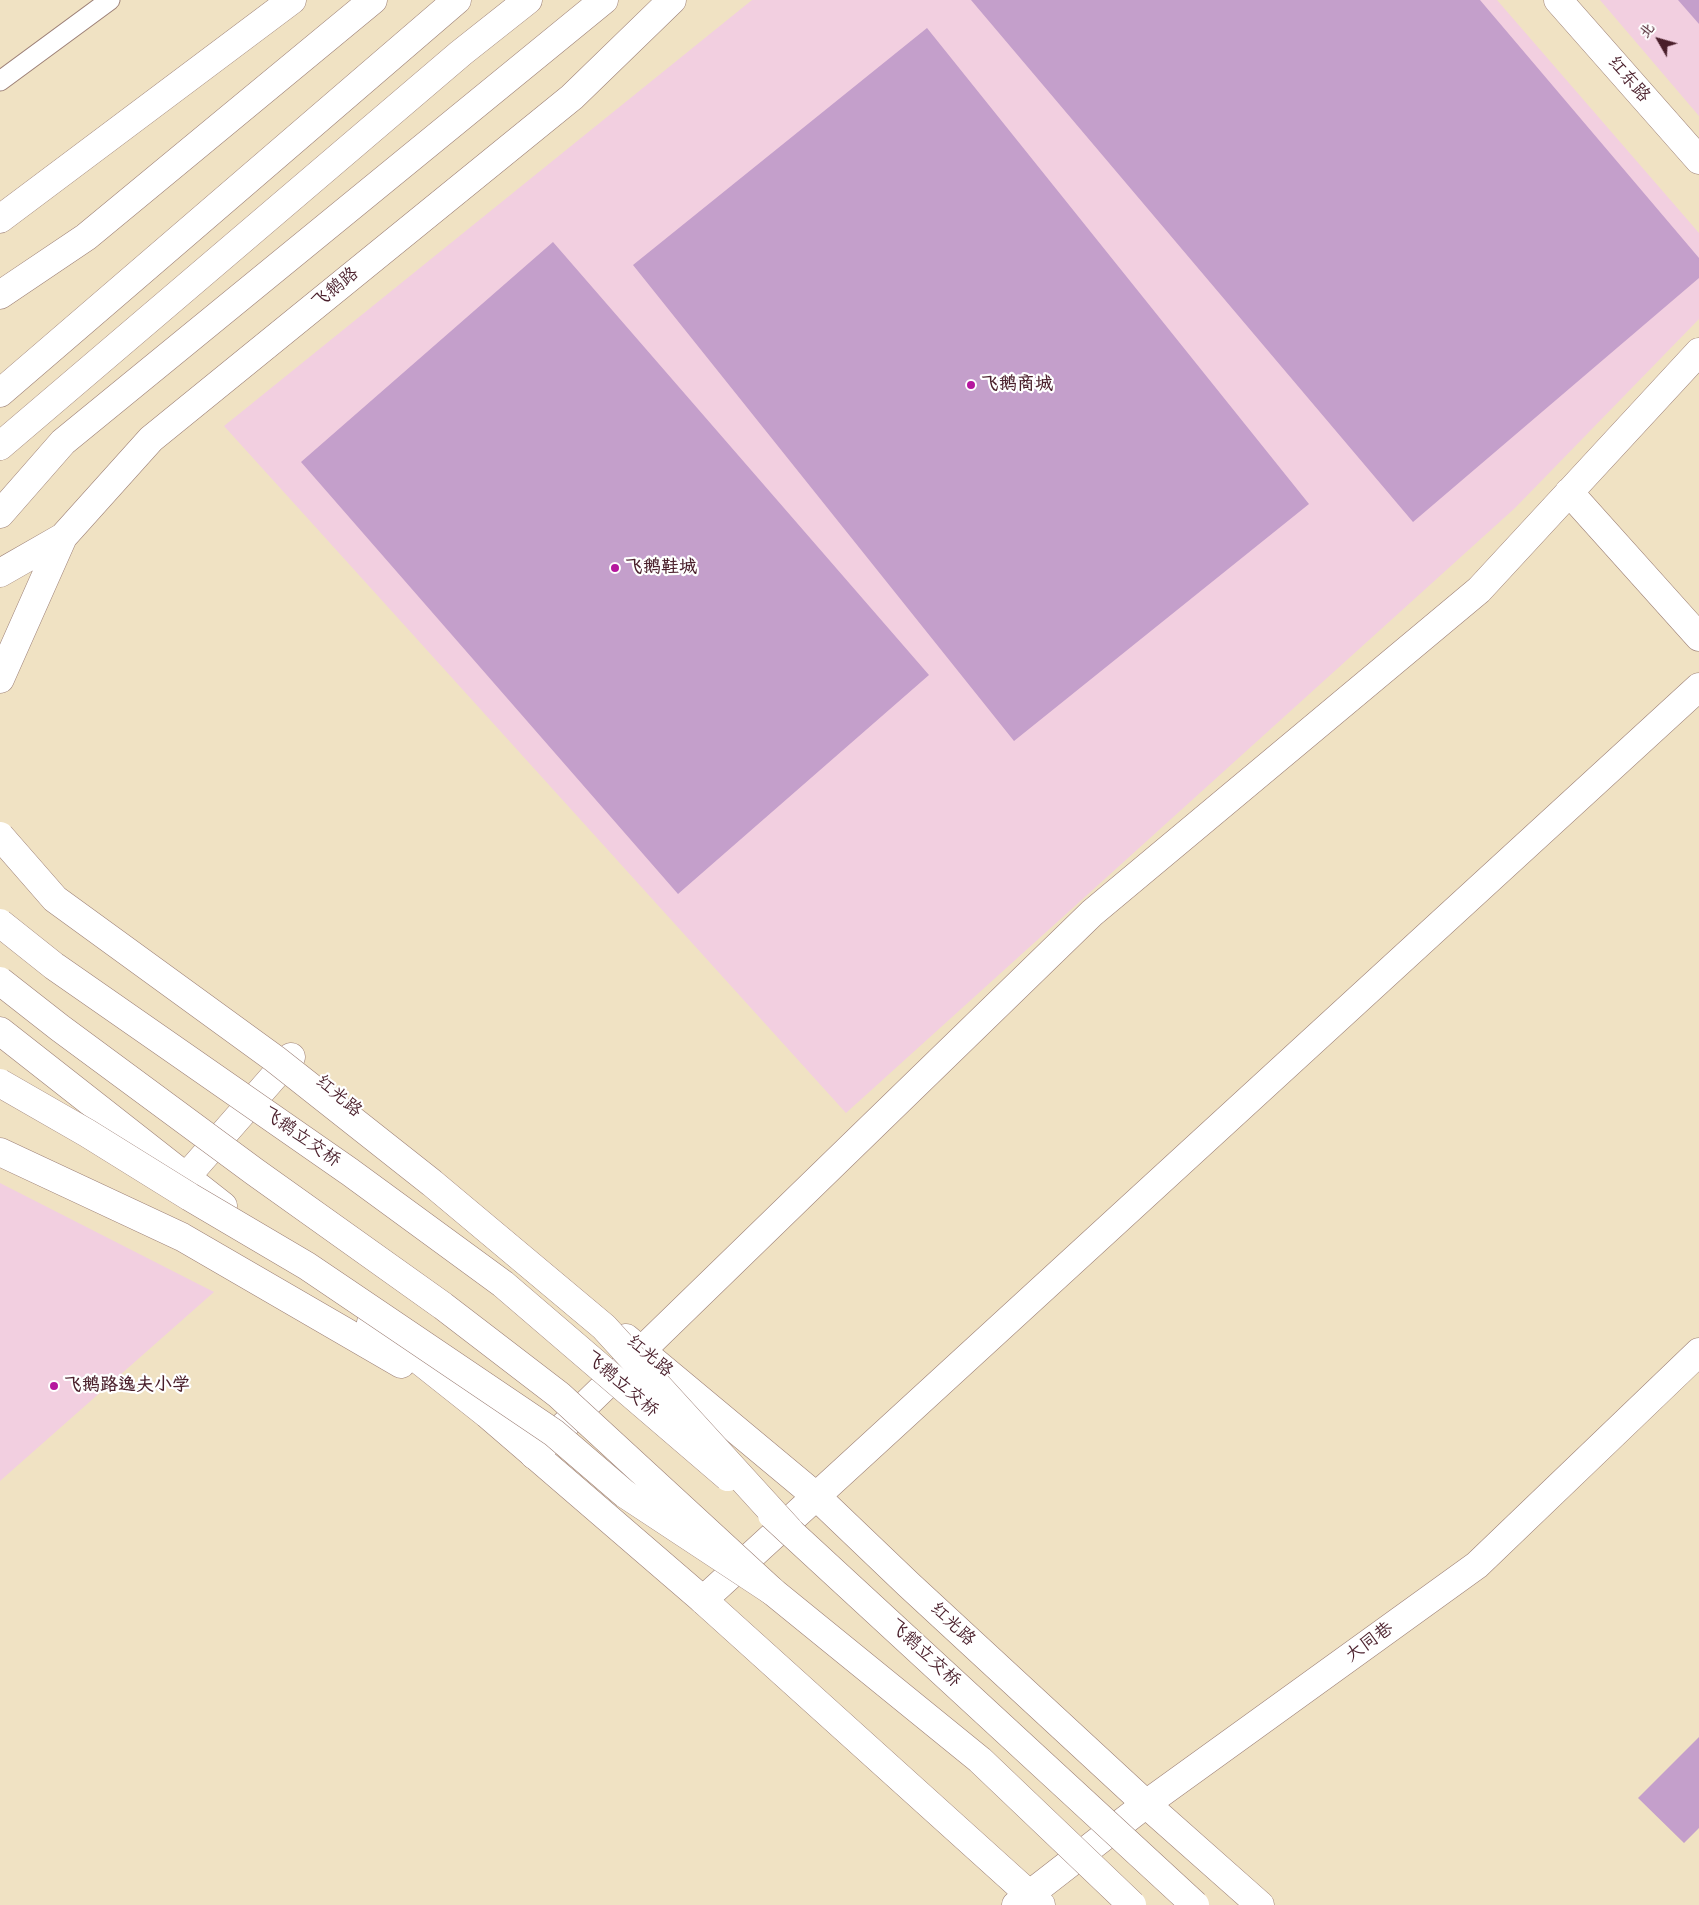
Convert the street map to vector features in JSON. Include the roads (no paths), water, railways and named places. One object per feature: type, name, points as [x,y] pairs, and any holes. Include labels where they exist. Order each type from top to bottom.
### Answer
[{"type":"street","points":[[0,219],[292,0]]},
{"type":"street","points":[[0,295],[86,237],[373,0]]},
{"type":"street","points":[[0,393],[457,0]]},
{"type":"street","points":[[0,446],[462,53],[528,0]]},
{"type":"street","points":[[0,514],[63,442],[604,0]]},
{"type":"street","name":"飞鹅路","points":[[0,573],[62,537],[152,439],[572,97],[672,0]]},
{"type":"street","name":"红东路","points":[[1558,0],[1699,160]]},
{"type":"street","points":[[534,1455],[1092,913],[1479,590],[1699,352]]},
{"type":"street","points":[[1570,492],[1699,637]]},
{"type":"street","points":[[0,679],[62,537]]},
{"type":"street","points":[[704,1600],[1699,687]]},
{"type":"street","points":[[0,836],[55,899],[275,1059],[432,1183],[604,1327],[789,1530]]},
{"type":"street","name":"红光路","points":[[0,853],[174,970],[291,1057],[817,1498],[1146,1804],[1260,1905]]},
{"type":"street","name":"飞鹅立交桥","points":[[0,923],[54,966],[350,1172],[503,1284],[789,1530],[1195,1905]]},
{"type":"street","points":[[0,981],[60,1028],[254,1172],[443,1306],[559,1395],[772,1591],[980,1760],[1132,1905]]},
{"type":"street","points":[[0,1031],[487,1414],[704,1600],[1029,1902]]},
{"type":"street","points":[[186,1177],[291,1057]]},
{"type":"street","points":[[0,1083],[307,1266],[554,1433],[624,1494],[772,1591]]},
{"type":"street","points":[[0,1152],[182,1237],[487,1414]]},
{"type":"street","name":"大同巷","points":[[1029,1902],[1146,1804],[1478,1565],[1699,1352]]},
{"type":"lane","points":[[0,81],[110,0]]},
{"type":"place","name":"飞鹅商城","points":[[971,385]]},
{"type":"place","name":"飞鹅鞋城","points":[[615,568]]},
{"type":"place","name":"飞鹅路逸夫小学","points":[[54,1386]]}]
